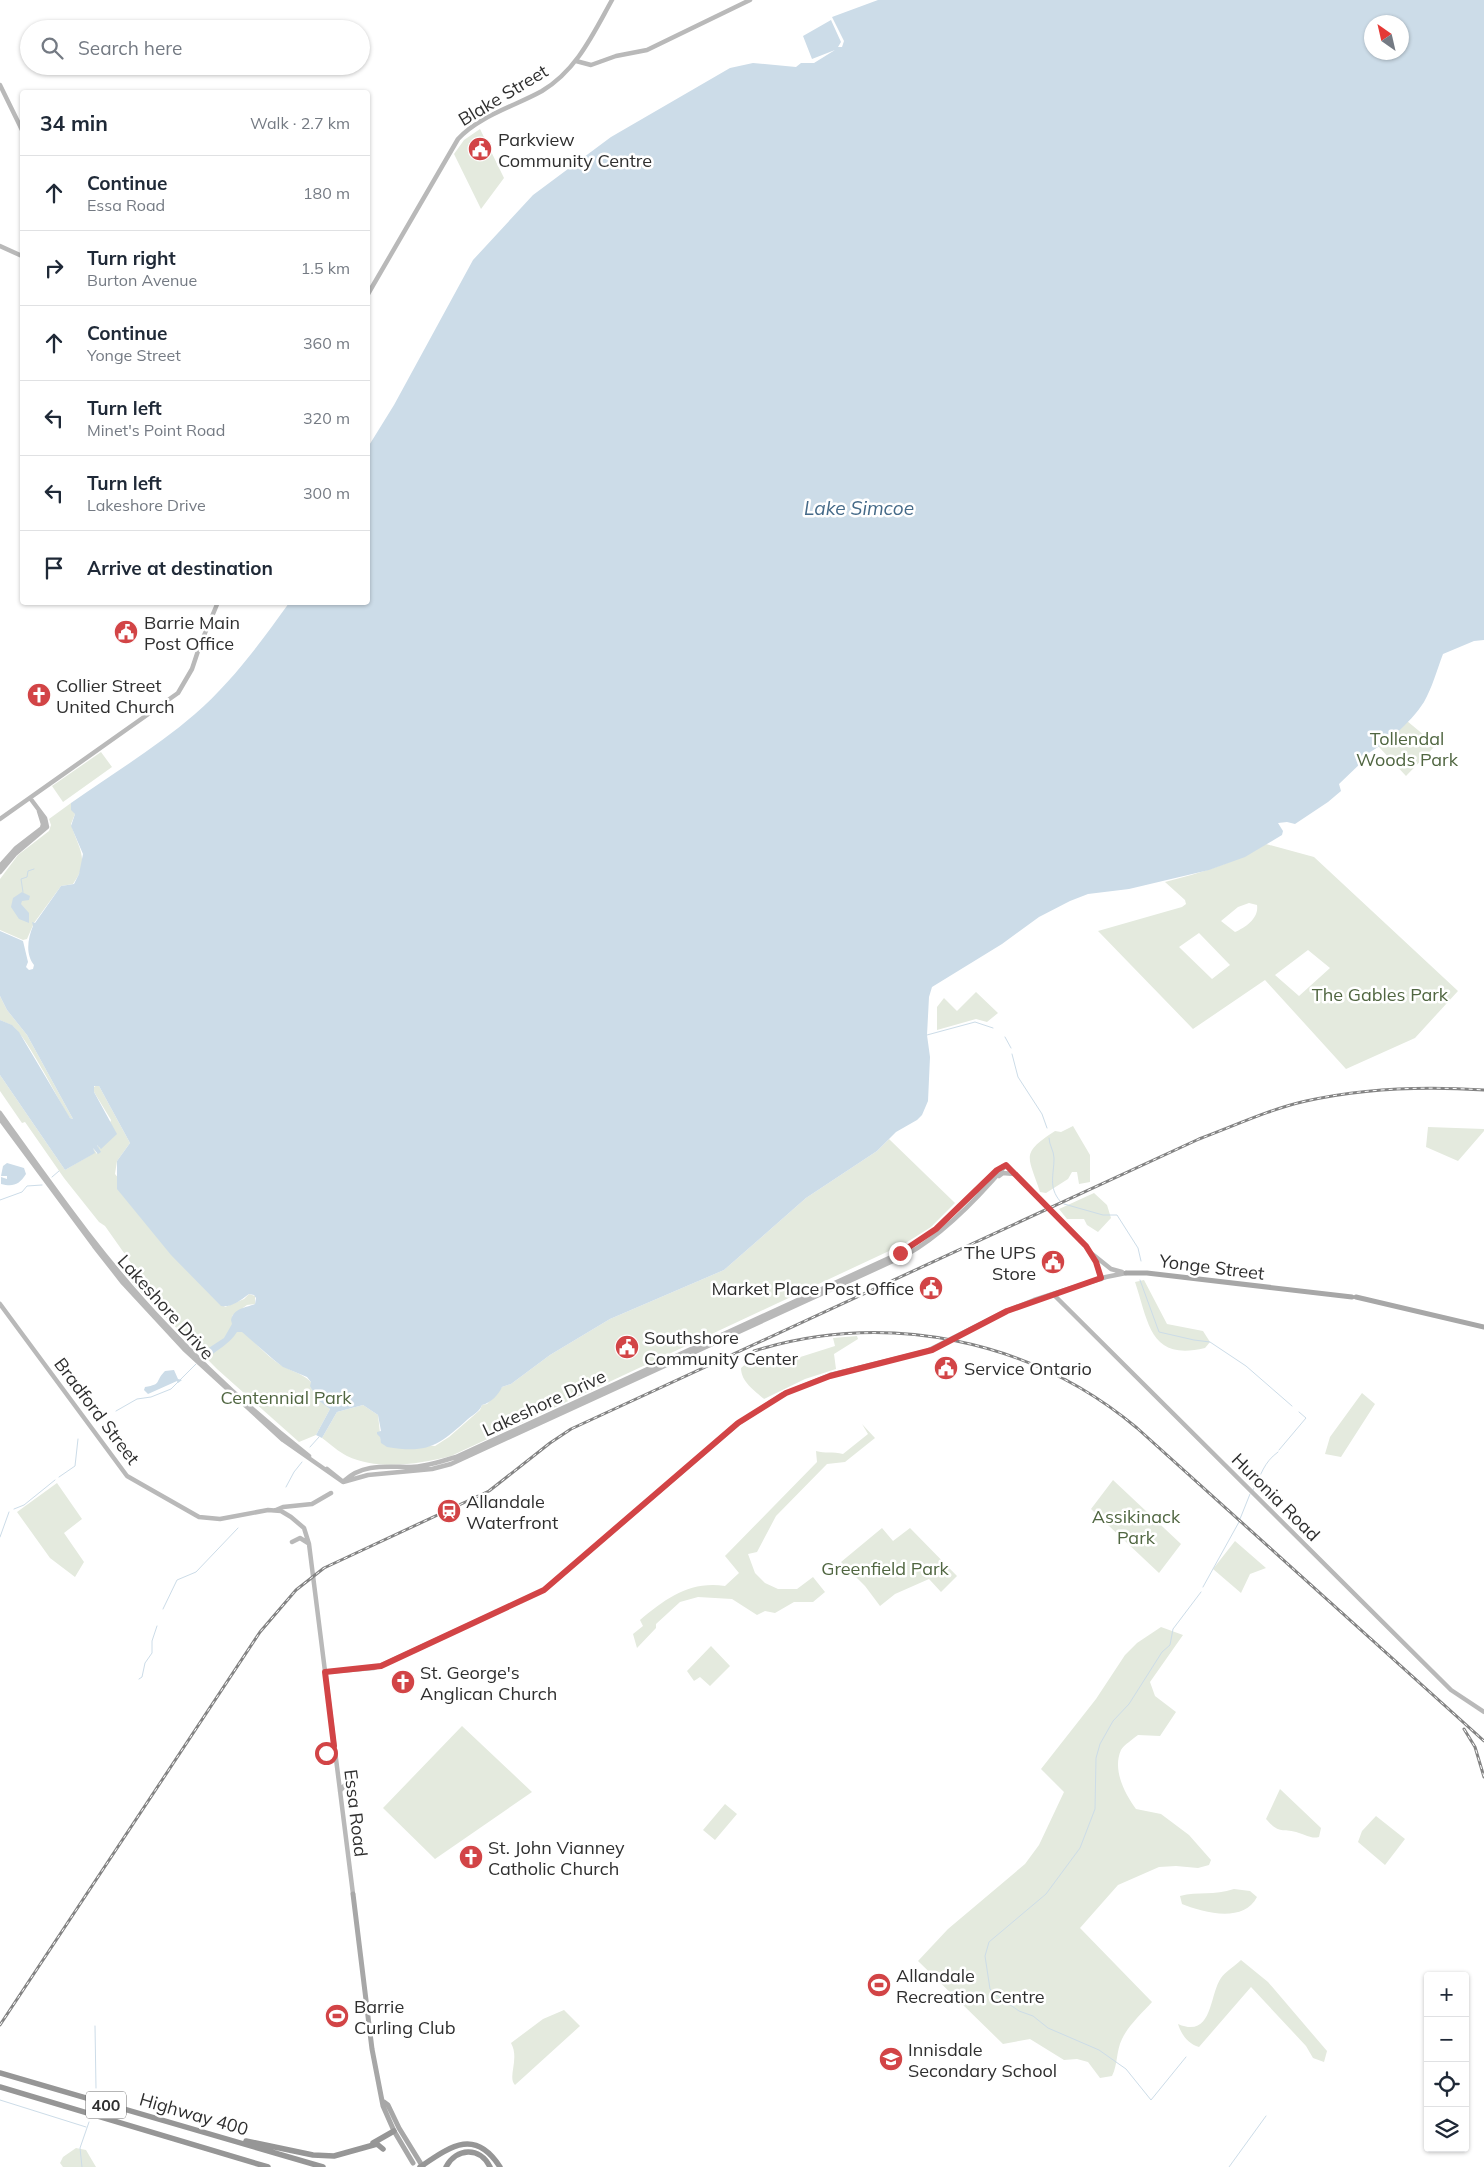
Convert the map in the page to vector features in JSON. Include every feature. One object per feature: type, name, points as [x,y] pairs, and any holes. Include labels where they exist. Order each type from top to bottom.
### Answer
[{"type":"highway","name":"Highway 400","points":[[0,2073],[323,2167]]},
{"type":"highway","name":"Highway 400","points":[[0,2087],[268,2167]]},
{"type":"highway","points":[[362,2149],[394,2131]]},
{"type":"highway","points":[[212,2134],[313,2155],[334,2156],[377,2144],[382,2149]]},
{"type":"highway","points":[[419,2166],[451,2147],[460,2144],[476,2144],[485,2148],[500,2167]]},
{"type":"highway","points":[[446,2167],[454,2156],[465,2152],[481,2156],[490,2167]]},
{"type":"highway","points":[[251,2162],[258,2167]]},
{"type":"main road","name":"Blake Street","points":[[370,291],[461,136],[475,125],[545,88],[576,61],[612,0]]},
{"type":"main road","points":[[576,61],[591,65],[616,56],[647,50],[750,0]]},
{"type":"main road","points":[[0,86],[20,126]]},
{"type":"main road","points":[[0,246],[20,255]]},
{"type":"main road","points":[[0,819],[178,693],[192,669],[217,605]]},
{"type":"main road","points":[[0,872],[15,854],[45,829],[46,821],[30,798]]},
{"type":"main road","points":[[0,866],[20,844],[42,828],[43,824],[38,810]]},
{"type":"main road","points":[[0,1113],[118,1270],[196,1358]]},
{"type":"main road","name":"Lakeshore Drive","points":[[0,1119],[123,1283],[202,1364],[308,1457]]},
{"type":"main road","points":[[1006,1165],[1091,1253],[1111,1269],[1126,1273]]},
{"type":"main road","name":"Lakeshore Drive","points":[[343,1482],[368,1475],[425,1470],[451,1464],[804,1304],[916,1250],[935,1236],[1006,1165]]},
{"type":"main road","name":"Lakeshore Drive","points":[[343,1482],[349,1476],[366,1469],[392,1466],[412,1467],[456,1457],[900,1253],[936,1229],[997,1170],[1006,1165]]},
{"type":"main road","points":[[995,1178],[1003,1173],[1014,1174]]},
{"type":"main road","points":[[1091,1253],[1101,1278]]},
{"type":"main road","name":"Yonge Street","points":[[325,1672],[381,1666],[544,1590],[738,1423],[781,1395],[830,1376],[912,1356],[946,1342],[1007,1311],[1101,1278],[1126,1273],[1147,1273],[1354,1297],[1484,1328]]},
{"type":"main road","name":"Huronia Road","points":[[1053,1294],[1451,1690],[1484,1712]]},
{"type":"main road","name":"Bradford Street","points":[[0,1304],[127,1476],[199,1517],[220,1519],[283,1507],[312,1504],[331,1493]]},
{"type":"main road","points":[[308,1457],[343,1482]]},
{"type":"main road","points":[[308,1457],[332,1472],[343,1482]]},
{"type":"main road","name":"Essa Road","points":[[275,1510],[292,1517],[304,1528],[309,1544],[372,2049],[384,2102],[394,2131],[419,2166]]},
{"type":"main road","points":[[292,1542],[300,1538],[309,1544]]},
{"type":"main road","points":[[321,1752],[329,1753],[334,1746]]},
{"type":"main road","points":[[340,1793],[345,1785],[354,1785]]},
{"type":"main road","name":"Essa Road","points":[[384,2102],[388,2105],[419,2166]]},
{"type":"green space","points":[[480,129],[504,178],[481,209],[454,154],[464,140]]},
{"type":"green space","name":"Tollendal Woods Park","points":[[1407,721],[1436,745],[1406,776],[1378,746]]},
{"type":"green space","points":[[101,752],[112,767],[63,802],[52,786]]},
{"type":"green space","points":[[71,803],[75,814],[71,824],[82,861],[78,876],[73,884],[61,886],[34,923],[27,939],[23,940],[0,930],[0,879],[18,855],[49,831],[51,825],[49,819]]},
{"type":"green space","name":"The Gables Park","points":[[1266,844],[1314,857],[1458,991],[1415,1038],[1346,1069],[1265,980],[1193,1029],[1098,931],[1182,907],[1186,904],[1185,900],[1165,882],[1217,867]],"holes":[[[1249,903],[1257,905],[1257,910],[1251,922],[1243,928],[1235,932],[1221,921],[1238,907]],[[1199,933],[1230,965],[1212,979],[1179,947]],[[1308,950],[1330,968],[1299,996],[1275,975]]]},
{"type":"green space","points":[[976,992],[998,1013],[987,1022],[976,1019],[937,1030],[937,1007],[944,998],[957,1011]]},
{"type":"green space","points":[[0,996],[7,1010],[27,1035],[73,1119],[70,1118],[25,1041],[11,1025],[0,1020]]},
{"type":"green space","name":"Centennial Park","points":[[0,1075],[65,1170],[94,1153],[93,1148],[97,1154],[98,1145],[100,1148],[111,1120],[94,1092],[94,1087],[99,1086],[130,1143],[117,1161],[115,1174],[225,1307],[244,1299],[249,1294],[255,1296],[255,1304],[247,1305],[232,1316],[252,1340],[269,1356],[279,1364],[311,1382],[314,1393],[330,1409],[316,1435],[299,1442],[217,1369],[134,1285],[129,1277],[136,1270],[105,1226],[99,1222],[64,1178],[25,1122],[22,1123],[0,1091]]},
{"type":"green space","points":[[1073,1126],[1090,1155],[1090,1182],[1079,1184],[1077,1172],[1072,1172],[1068,1179],[1046,1193],[1040,1192],[1030,1163],[1032,1151],[1036,1145],[1055,1131],[1061,1132]]},
{"type":"green space","points":[[1428,1127],[1484,1129],[1484,1131],[1458,1161],[1426,1147]]},
{"type":"green space","points":[[889,1139],[955,1203],[931,1227],[904,1244],[451,1456],[399,1465],[385,1465],[359,1461],[347,1456],[322,1438],[337,1412],[363,1405],[378,1415],[381,1442],[435,1446],[449,1437],[480,1410],[482,1405],[487,1404],[502,1387],[511,1384],[550,1355],[610,1319],[724,1270],[806,1198],[877,1151]]},
{"type":"green space","points":[[1094,1193],[1107,1205],[1111,1218],[1098,1232],[1087,1225],[1084,1219],[1067,1219],[1059,1209]]},
{"type":"green space","points":[[1144,1280],[1167,1324],[1203,1331],[1210,1342],[1205,1348],[1187,1351],[1173,1349],[1162,1344],[1149,1325],[1135,1282]]},
{"type":"green space","points":[[857,1336],[858,1339],[834,1354],[836,1369],[805,1379],[764,1399],[743,1378],[741,1368],[748,1362],[766,1357],[772,1366],[835,1346],[833,1338]]},
{"type":"green space","points":[[1362,1393],[1375,1404],[1341,1457],[1325,1454],[1330,1437]]},
{"type":"green space","points":[[862,1424],[875,1438],[845,1462],[827,1464],[776,1516],[757,1552],[748,1554],[755,1573],[765,1583],[778,1589],[797,1589],[813,1577],[825,1592],[813,1602],[794,1602],[775,1613],[765,1611],[757,1615],[732,1599],[698,1597],[680,1602],[656,1624],[656,1628],[637,1648],[633,1634],[643,1626],[640,1620],[669,1598],[700,1586],[725,1586],[739,1573],[725,1556],[817,1462],[816,1451],[843,1454],[868,1434]]},
{"type":"green space","name":"Assikinack Park","points":[[1113,1480],[1181,1544],[1159,1573],[1091,1509]]},
{"type":"green space","points":[[57,1483],[82,1519],[64,1533],[84,1562],[75,1577],[50,1558],[17,1512]]},
{"type":"green space","name":"Greenfield Park","points":[[882,1528],[893,1541],[910,1528],[957,1576],[941,1592],[929,1579],[895,1594],[880,1606],[865,1586],[841,1562]]},
{"type":"green space","points":[[1235,1541],[1266,1568],[1250,1574],[1241,1593],[1213,1569]]},
{"type":"green space","points":[[1161,1627],[1183,1635],[1150,1682],[1155,1696],[1176,1712],[1160,1736],[1138,1735],[1124,1746],[1119,1758],[1119,1774],[1124,1789],[1136,1809],[1161,1814],[1189,1835],[1211,1860],[1209,1865],[1198,1868],[1159,1867],[1118,1885],[1080,1928],[1152,2002],[1125,2034],[1120,2044],[1112,2076],[1100,2078],[1088,2062],[1077,2059],[1064,2060],[1030,2039],[1003,2044],[918,1961],[948,1929],[1025,1864],[1039,1845],[1064,1792],[1041,1769],[1096,1699],[1125,1655],[1137,1643]]},
{"type":"green space","points":[[711,1646],[730,1666],[710,1686],[700,1677],[694,1681],[687,1671]]},
{"type":"green space","points":[[462,1726],[532,1792],[435,1859],[383,1808]]},
{"type":"green space","points":[[1280,1789],[1321,1828],[1319,1837],[1311,1837],[1275,1828],[1266,1819]]},
{"type":"green space","points":[[725,1804],[737,1814],[715,1840],[703,1830]]},
{"type":"green space","points":[[1376,1816],[1405,1839],[1385,1865],[1358,1842],[1362,1831]]},
{"type":"green space","points":[[1234,1889],[1250,1891],[1257,1897],[1251,1905],[1243,1910],[1223,1914],[1212,1913],[1182,1904],[1180,1896],[1220,1892]]},
{"type":"green space","points":[[1241,1960],[1268,1982],[1327,2051],[1324,2062],[1313,2058],[1306,2046],[1251,1987],[1199,2047],[1185,2038],[1178,2024],[1189,2027],[1198,2026],[1204,2021],[1221,1978]]},
{"type":"green space","points":[[564,2010],[580,2026],[515,2085],[512,2077],[514,2055],[511,2043],[543,2019]]},
{"type":"green space","points":[[76,2148],[86,2150],[96,2167],[63,2167],[60,2163],[63,2157]]},
{"type":"water","name":"Lake Simcoe","points":[[878,0],[1484,0],[1484,640],[1474,641],[1443,654],[1427,697],[1412,718],[1388,740],[1362,757],[1363,761],[1339,784],[1341,791],[1328,802],[1295,824],[1287,822],[1278,823],[1283,831],[1282,835],[1245,857],[1209,870],[1129,889],[1088,894],[1070,901],[1039,917],[1002,944],[932,987],[929,997],[927,1035],[930,1057],[928,1101],[922,1115],[896,1132],[877,1151],[806,1198],[724,1270],[610,1319],[550,1355],[511,1384],[502,1387],[497,1395],[482,1405],[478,1411],[441,1441],[432,1445],[413,1449],[387,1447],[381,1443],[380,1437],[377,1434],[377,1432],[381,1431],[378,1415],[363,1405],[337,1412],[322,1438],[316,1435],[330,1409],[318,1400],[307,1377],[283,1367],[242,1332],[237,1332],[207,1359],[201,1353],[224,1338],[232,1324],[232,1316],[240,1309],[255,1304],[256,1298],[254,1295],[249,1294],[232,1305],[221,1306],[171,1255],[117,1189],[117,1161],[130,1143],[99,1086],[94,1086],[94,1092],[117,1134],[101,1149],[97,1145],[101,1152],[98,1154],[93,1148],[95,1153],[65,1170],[0,1075],[0,1020],[12,1025],[19,1032],[70,1118],[73,1119],[27,1035],[7,1010],[0,996],[0,931],[23,941],[28,962],[26,967],[29,970],[33,969],[34,965],[28,951],[33,926],[32,922],[35,923],[61,886],[74,884],[79,874],[83,854],[71,826],[75,814],[71,810],[71,803],[165,738],[209,702],[245,661],[288,605],[370,605],[370,444],[394,405],[473,260],[533,195],[611,137],[730,68],[753,63],[796,67],[801,63],[814,63],[835,50],[812,59],[803,36],[831,20],[841,42],[838,47],[842,47],[844,41],[832,17]]},
{"type":"water","points":[[22,892],[30,896],[29,900],[22,901],[21,904],[29,913],[29,923],[19,919],[11,907],[13,898]]},
{"type":"water","points":[[7,1163],[24,1168],[26,1174],[21,1181],[9,1185],[1,1184],[1,1177],[7,1179],[7,1176],[1,1176],[3,1166]]},
{"type":"water","points":[[174,1370],[178,1379],[182,1380],[178,1383],[177,1381],[148,1394],[144,1390],[145,1387],[156,1384],[165,1371]]},
{"type":"waterway","points":[[23,892],[21,879],[27,877],[28,871],[34,869]]},
{"type":"waterway","points":[[927,1035],[975,1022],[993,1028]]},
{"type":"waterway","points":[[1005,1037],[1011,1048]]},
{"type":"waterway","points":[[1012,1054],[1018,1077],[1042,1114],[1047,1128]]},
{"type":"waterway","points":[[1049,1138],[1054,1158],[1052,1181],[1054,1191],[1060,1201]]},
{"type":"waterway","points":[[52,1177],[59,1171]]},
{"type":"waterway","points":[[0,1200],[22,1192],[27,1186],[42,1185]]},
{"type":"waterway","points":[[1064,1204],[1103,1215],[1117,1215],[1138,1248],[1141,1261]]},
{"type":"waterway","points":[[1140,1280],[1159,1332],[1210,1342],[1246,1366],[1292,1406]]},
{"type":"waterway","points":[[116,1411],[137,1399],[151,1397],[171,1389],[196,1364]]},
{"type":"waterway","points":[[1279,1450],[1306,1418],[1299,1412]]},
{"type":"waterway","points":[[310,1447],[319,1437]]},
{"type":"waterway","points":[[59,1477],[75,1466],[78,1439]]},
{"type":"waterway","points":[[1253,1490],[1266,1465],[1278,1452]]},
{"type":"waterway","points":[[286,1487],[302,1462]]},
{"type":"waterway","points":[[14,1509],[24,1505],[55,1480]]},
{"type":"waterway","points":[[1240,1519],[1250,1494]]},
{"type":"waterway","points":[[0,1537],[9,1512]]},
{"type":"waterway","points":[[1203,1587],[1239,1522]]},
{"type":"waterway","points":[[163,1609],[177,1580],[196,1572],[238,1528]]},
{"type":"waterway","points":[[1186,2057],[1151,2100],[1126,2069],[1099,2050],[1048,2028],[1033,2016],[1019,2011],[996,1995],[990,1989],[985,1956],[989,1942],[1046,1894],[1080,1848],[1095,1809],[1096,1758],[1100,1744],[1113,1721],[1129,1704],[1162,1652],[1170,1645],[1173,1629],[1201,1592]]},
{"type":"waterway","points":[[139,1679],[142,1677],[145,1663],[152,1653],[152,1641],[157,1626]]},
{"type":"waterway","points":[[95,2026],[96,2088]]},
{"type":"waterway","points":[[0,2100],[86,2127]]},
{"type":"waterway","points":[[1229,2167],[1266,2116]]},
{"type":"waterway","points":[[82,2167],[80,2148],[89,2122]]},
{"type":"railway","points":[[0,2025],[260,1632],[296,1590],[324,1568],[489,1491],[571,1429],[1199,1139],[1279,1108],[1350,1093],[1439,1088],[1484,1090]]},
{"type":"railway","points":[[754,1351],[804,1339],[855,1333],[905,1334],[955,1341],[1004,1354],[1051,1373],[1096,1397],[1137,1428],[1484,1741]]},
{"type":"railway","points":[[1464,1729],[1475,1747],[1484,1777]]},
{"type":"place","name":"Parkview Community Centre","points":[[480,149]]},
{"type":"place","name":"Barrie Main Post Office","points":[[126,632]]},
{"type":"place","name":"Collier Street United Church","points":[[39,695]]},
{"type":"place","name":"The UPS Store","points":[[1053,1262]]},
{"type":"place","name":"Market Place Post Office","points":[[931,1288]]},
{"type":"place","name":"Southshore Community Center","points":[[627,1347]]},
{"type":"place","name":"Service Ontario","points":[[946,1368]]},
{"type":"place","name":"Allandale Waterfront","points":[[449,1511]]},
{"type":"place","name":"St. George's Anglican Church","points":[[403,1682]]},
{"type":"place","name":"St. John Vianney Catholic Church","points":[[471,1857]]},
{"type":"place","name":"Allandale Recreation Centre","points":[[879,1985]]},
{"type":"place","name":"Barrie Curling Club","points":[[337,2016]]},
{"type":"place","name":"Innisdale Secondary School","points":[[891,2059]]},
{"type":"route","points":[[326,1753],[330,1752],[334,1746],[325,1672],[381,1666],[544,1590],[738,1423],[770,1401],[808,1383],[830,1376],[932,1350],[1007,1311],[1101,1278],[1096,1262],[1086,1246],[1006,1165],[997,1170],[936,1229],[912,1247],[900,1253]]}]
